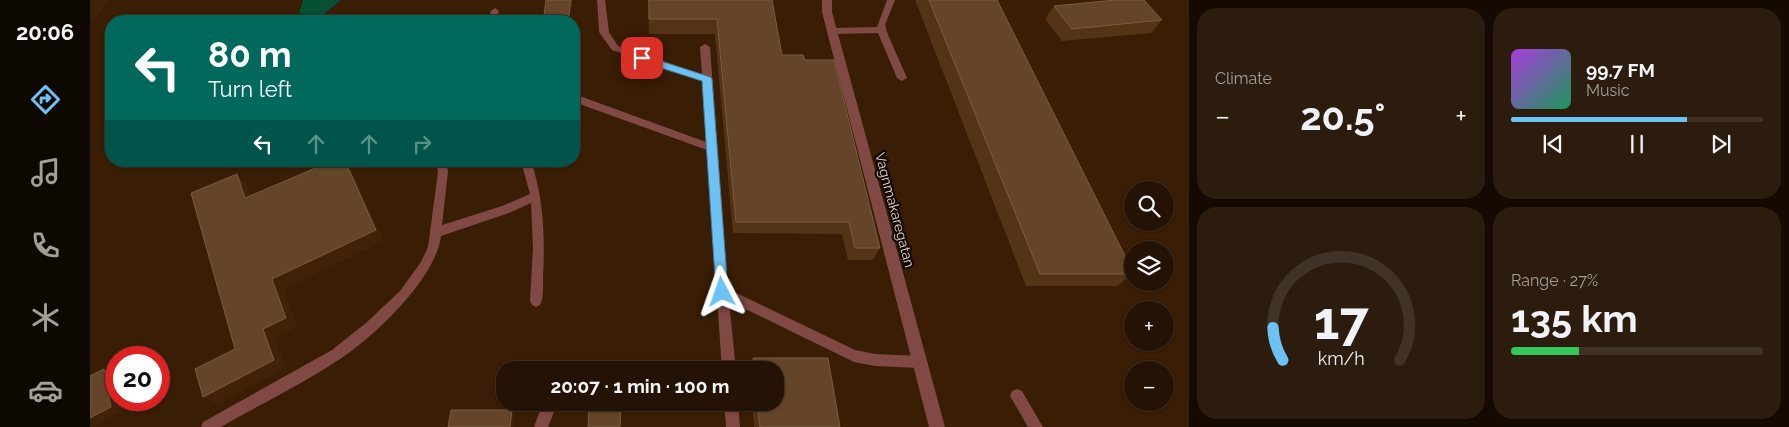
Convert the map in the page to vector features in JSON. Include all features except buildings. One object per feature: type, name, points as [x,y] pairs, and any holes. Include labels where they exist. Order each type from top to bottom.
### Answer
[{"type":"street","name":"Vagnmakaregatan","points":[[827,0],[827,12],[937,427]]},
{"type":"lane","points":[[601,0],[602,29],[606,40],[615,48],[707,79]]},
{"type":"lane","points":[[891,0],[882,30],[902,78]]},
{"type":"lane","points":[[494,15],[496,10]]},
{"type":"lane","points":[[832,31],[882,30]]},
{"type":"lane","points":[[705,48],[728,361]]},
{"type":"lane","points":[[580,100],[712,148]]},
{"type":"lane","points":[[208,427],[337,354],[404,295],[426,266],[434,247],[438,232],[442,167]]},
{"type":"lane","points":[[527,167],[534,197],[540,244],[536,301]]},
{"type":"lane","points":[[438,232],[505,210],[534,197]]},
{"type":"lane","points":[[722,292],[854,356],[875,360],[920,362]]},
{"type":"lane","points":[[1017,396],[1036,427]]},
{"type":"lane","points":[[541,427],[546,411]]},
{"type":"lane","points":[[732,411],[733,425]]},
{"type":"shaded area","points":[[90,0],[303,0],[299,13],[310,15],[105,15],[105,167],[580,167],[580,15],[323,15],[342,0],[1189,0],[1189,427],[90,427]]},
{"type":"green space","points":[[303,0],[341,0],[322,15],[299,13]]},
{"type":"route","points":[[642,58],[707,79],[722,292]]}]
